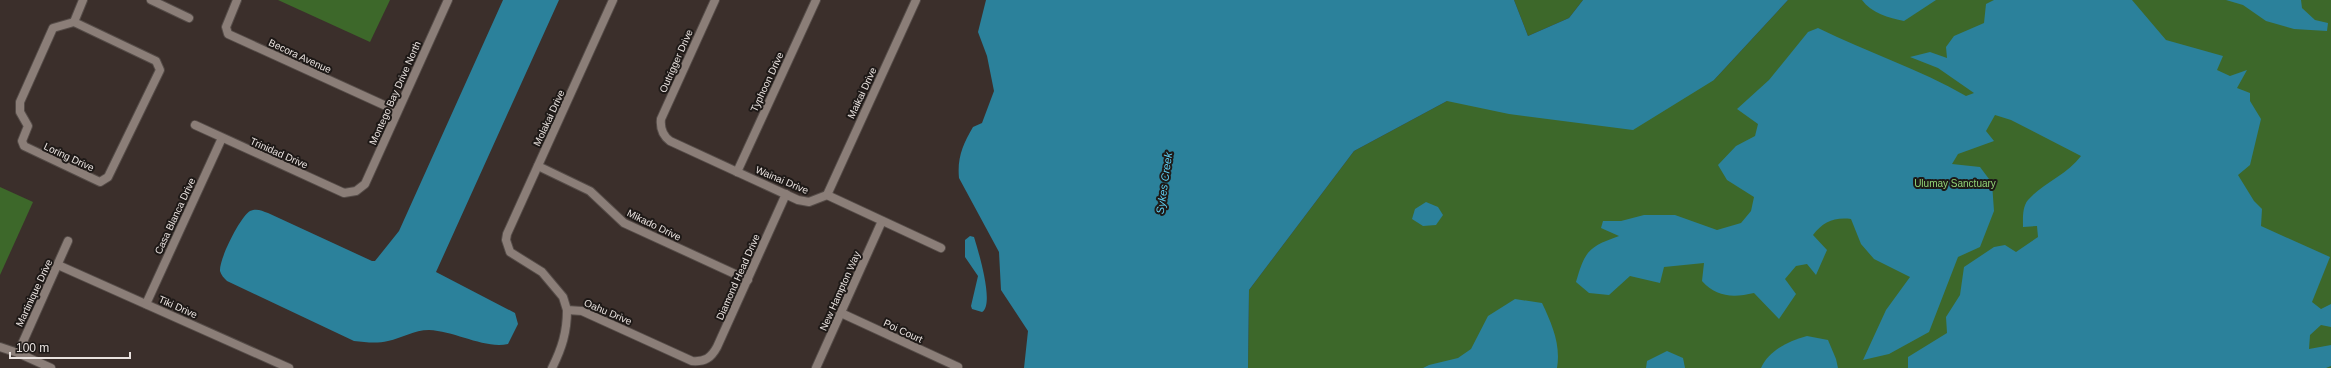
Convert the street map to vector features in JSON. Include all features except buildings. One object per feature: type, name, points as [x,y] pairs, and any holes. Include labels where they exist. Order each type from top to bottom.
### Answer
[{"type":"street","points":[[74,22],[83,0]]},
{"type":"street","points":[[152,0],[189,18]]},
{"type":"street","name":"Becora Avenue","points":[[237,0],[226,27],[228,34],[397,111]]},
{"type":"street","name":"Montego Bay Drive North","points":[[356,191],[365,184],[448,0]]},
{"type":"street","name":"Molakai Drive","points":[[567,310],[563,297],[542,272],[514,255],[507,245],[507,234],[613,0]]},
{"type":"street","name":"Outrigger Drive","points":[[662,131],[661,119],[715,0]]},
{"type":"street","name":"Typhoon Drive","points":[[737,172],[816,0]]},
{"type":"street","name":"Maikai Drive","points":[[827,195],[916,0]]},
{"type":"street","name":"Loring Drive","points":[[74,22],[156,61],[160,70],[108,178],[100,182],[24,146],[22,141],[28,126],[20,112],[23,95],[53,28],[74,22]]},
{"type":"street","name":"Trinidad Drive","points":[[195,125],[344,193],[356,191]]},
{"type":"street","name":"Wainai Drive","points":[[662,131],[670,141],[786,194],[809,202],[827,195]]},
{"type":"street","name":"Casa Blanca Drive","points":[[146,304],[222,138]]},
{"type":"street","name":"Mikado Drive","points":[[538,166],[590,190],[624,223],[748,280]]},
{"type":"street","name":"Diamond Head Drive","points":[[702,362],[711,356],[717,347],[786,194]]},
{"type":"street","points":[[827,195],[941,248]]},
{"type":"street","name":"New Hampton Way","points":[[816,368],[882,221]]},
{"type":"street","name":"Martinique Drive","points":[[18,353],[68,241]]},
{"type":"street","name":"Tiki Drive","points":[[58,265],[289,368]]},
{"type":"street","points":[[552,368],[564,344],[567,328],[567,310]]},
{"type":"street","name":"Oahu Drive","points":[[567,310],[582,311],[692,362],[702,362]]},
{"type":"street","name":"Poi Court","points":[[841,314],[958,367]]},
{"type":"street","points":[[0,348],[18,353],[51,368]]},
{"type":"green space","points":[[278,0],[390,0],[370,42]]},
{"type":"green space","points":[[1514,0],[1583,0],[1569,18],[1528,36]]},
{"type":"green space","name":"Ulumay Sanctuary","points":[[1788,0],[2331,0],[2331,368],[1248,368],[1249,290],[1354,151],[1447,101],[1714,80]]},
{"type":"green space","points":[[0,187],[33,202],[0,275]]},
{"type":"water","points":[[503,0],[559,0],[436,272],[515,313],[518,324],[508,344],[489,344],[449,333],[429,330],[418,331],[384,342],[354,341],[227,281],[220,271],[226,248],[241,221],[250,211],[255,210],[268,213],[372,261],[375,261],[399,231]]},
{"type":"water","name":"Sykes Creek","points":[[986,0],[1514,0],[1528,36],[1569,18],[1583,0],[1788,0],[1714,80],[1633,130],[1509,114],[1447,101],[1354,151],[1249,290],[1248,368],[1024,368],[1028,331],[1001,290],[999,252],[959,178],[960,158],[966,139],[973,127],[982,123],[994,91],[987,56],[978,32]]},
{"type":"water","points":[[1862,0],[1936,0],[1904,21],[1875,12]]},
{"type":"water","points":[[1994,0],[2132,0],[2166,40],[2223,56],[2217,70],[2230,76],[2247,70],[2237,88],[2250,93],[2250,101],[2261,119],[2250,165],[2238,175],[2254,201],[2262,209],[2261,226],[2330,257],[2312,302],[2321,309],[2331,304],[2331,327],[2321,325],[2310,335],[2309,349],[2331,345],[2331,366],[2326,368],[1908,368],[1908,357],[1947,333],[1946,317],[1960,295],[1964,267],[1994,247],[2005,245],[2016,252],[2038,237],[2037,226],[2023,227],[2023,213],[2026,203],[2034,194],[2062,174],[2081,156],[2011,120],[1995,115],[1986,131],[1994,141],[1958,154],[1952,164],[1980,167],[1992,183],[1994,211],[1980,247],[1958,257],[1929,332],[1889,354],[1863,360],[1886,310],[1910,277],[1874,259],[1861,244],[1851,219],[1829,221],[1813,235],[1827,250],[1816,275],[1807,264],[1796,266],[1785,279],[1796,294],[1779,319],[1754,293],[1732,296],[1725,295],[1707,286],[1702,281],[1704,263],[1664,267],[1660,283],[1630,276],[1609,295],[1589,293],[1576,282],[1582,263],[1589,252],[1600,243],[1619,236],[1601,228],[1603,221],[1621,221],[1644,215],[1675,215],[1717,230],[1741,223],[1751,211],[1754,197],[1727,180],[1718,165],[1736,146],[1755,136],[1758,124],[1737,109],[1769,80],[1808,32],[1818,28],[1930,77],[1966,96],[1974,93],[1938,68],[1910,57],[1930,52],[1947,58],[1946,47],[1954,36],[1984,23],[1986,4]]},
{"type":"water","points":[[2226,0],[2301,0],[2302,8],[2315,20],[2328,23],[2327,31],[2294,29],[2266,21],[2243,5]]},
{"type":"water","points":[[1426,202],[1438,207],[1443,215],[1436,225],[1423,226],[1412,219],[1415,209]]},
{"type":"water","points":[[970,236],[974,237],[979,253],[986,289],[986,307],[982,312],[972,309],[971,306],[978,276],[965,257],[965,240]]},
{"type":"water","points":[[1515,299],[1542,303],[1557,343],[1557,368],[1423,368],[1429,365],[1458,358],[1471,349],[1488,316]]},
{"type":"water","points":[[1807,336],[1828,340],[1838,368],[1761,368],[1774,351],[1793,341]]},
{"type":"water","points":[[1667,351],[1683,358],[1685,368],[1646,368],[1647,361]]}]
